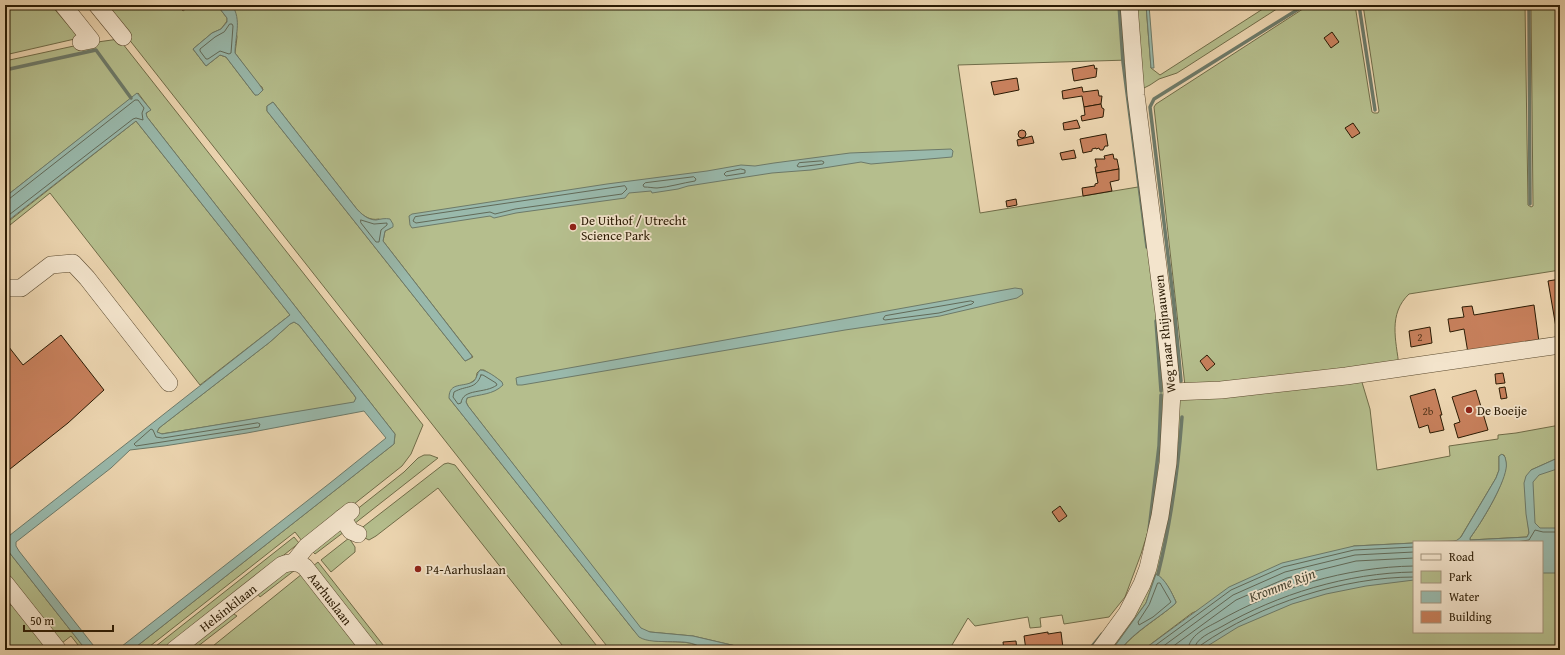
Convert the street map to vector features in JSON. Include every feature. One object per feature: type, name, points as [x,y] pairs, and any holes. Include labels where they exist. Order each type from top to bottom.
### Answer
[{"type":"street","points":[[63,5],[91,40],[81,42]]},
{"type":"street","points":[[98,5],[123,37]]},
{"type":"street","name":"Weg naar Rhijnauwen","points":[[1100,650],[1127,613],[1142,584],[1148,568],[1160,516],[1168,463],[1172,392],[1164,313],[1136,95],[1129,5]]},
{"type":"street","points":[[5,288],[21,288],[51,264],[73,263],[87,278],[169,383]]},
{"type":"street","points":[[1172,392],[1221,390],[1346,376],[1560,345]]},
{"type":"street","name":"Helsinkilaan","points":[[174,650],[288,564],[306,546],[352,528]]},
{"type":"street","name":"Aarhuslaan","points":[[288,564],[300,563],[305,567],[370,650]]},
{"type":"street","points":[[5,583],[58,650]]},
{"type":"green space","points":[[5,5],[51,5],[79,38],[5,55]]},
{"type":"green space","name":"De Uithof / Utrecht Science Park","points":[[102,5],[183,5],[180,8],[183,11],[191,5],[217,5],[227,18],[227,21],[221,29],[212,33],[193,49],[206,66],[220,55],[226,57],[256,95],[263,90],[262,87],[235,53],[237,37],[232,5],[1124,5],[1129,60],[958,65],[980,213],[1144,186],[1161,313],[1166,446],[1149,528],[1125,597],[1109,617],[1064,624],[1062,615],[1040,618],[1041,627],[1030,628],[1028,617],[975,626],[968,618],[949,650],[753,650],[693,636],[644,631],[468,406],[466,402],[467,398],[502,382],[484,370],[480,370],[477,373],[476,379],[449,398],[635,632],[642,637],[651,640],[689,643],[697,645],[703,650],[610,650]],"holes":[[[273,102],[356,208],[366,217],[379,219],[391,228],[385,231],[383,241],[473,357],[465,361],[267,111],[267,106]]]},
{"type":"green space","points":[[1131,5],[1146,5],[1151,68],[1160,75],[1269,5],[1283,5],[1177,73],[1159,79],[1142,89]]},
{"type":"green space","points":[[1309,5],[1355,5],[1372,112],[1378,113],[1379,111],[1363,5],[1525,5],[1528,205],[1531,207],[1533,206],[1531,5],[1560,5],[1560,270],[1409,294],[1402,302],[1396,319],[1395,337],[1399,366],[1185,386],[1154,107],[1156,104]]},
{"type":"green space","points":[[119,39],[423,425],[411,454],[402,466],[349,508],[302,541],[295,532],[145,650],[132,650],[394,444],[395,434],[147,117],[146,114],[150,109],[138,93],[5,197],[5,61],[83,44]]},
{"type":"green space","points":[[136,121],[290,315],[200,385],[50,193],[5,229],[5,224]]},
{"type":"green space","points":[[294,322],[299,325],[354,395],[356,398],[354,403],[161,434],[157,432],[159,428]]},
{"type":"green space","points":[[1361,379],[1370,409],[1377,470],[1450,456],[1449,446],[1498,439],[1498,435],[1560,425],[1560,457],[1531,470],[1526,504],[1529,533],[1527,537],[1470,540],[1501,485],[1506,463],[1504,455],[1501,455],[1499,456],[1499,470],[1496,478],[1459,540],[1413,541],[1413,543],[1354,546],[1192,613],[1143,650],[1120,650],[1133,637],[1176,602],[1165,583],[1156,574],[1146,603],[1112,650],[1106,650],[1136,606],[1176,402],[1186,397]]},
{"type":"green space","points":[[424,455],[430,455],[438,458],[354,524],[351,514],[404,472],[418,458]]},
{"type":"green space","points":[[448,463],[455,465],[600,650],[566,650],[438,488],[376,536],[369,540],[365,538],[359,530],[444,464]]},
{"type":"green space","points":[[1560,465],[1560,650],[1182,650],[1229,616],[1413,567],[1413,633],[1543,633],[1543,541],[1533,541],[1530,476]]},
{"type":"green space","points":[[340,530],[344,532],[315,554],[311,550]]},
{"type":"green space","points":[[294,537],[299,543],[164,650],[151,650]]},
{"type":"green space","points":[[349,538],[355,547],[355,552],[331,572],[321,560]]},
{"type":"green space","points":[[5,547],[86,650],[82,650],[71,636],[62,643],[5,572]]},
{"type":"green space","points":[[318,562],[387,650],[378,650],[312,567]]},
{"type":"green space","points":[[295,570],[260,597],[257,593],[282,572]]},
{"type":"green space","points":[[302,574],[363,650],[208,650]]},
{"type":"green space","points":[[5,605],[15,605],[50,650],[5,650]]},
{"type":"green space","points":[[231,612],[237,616],[193,650],[183,650]]},
{"type":"water","points":[[217,5],[232,5],[235,11],[237,16],[237,28],[235,53],[263,90],[258,95],[255,95],[226,57],[220,55],[206,66],[193,49],[212,33],[221,29],[227,22],[227,18]]},
{"type":"water","points":[[1146,5],[1149,5],[1154,68],[1151,68]]},
{"type":"water","points":[[137,93],[151,110],[146,113],[147,117],[395,434],[394,444],[132,650],[117,650],[386,438],[364,411],[247,433],[130,450],[111,468],[16,542],[16,546],[19,551],[97,650],[86,650],[5,547],[5,539],[290,315],[136,121],[5,223],[5,197]],"holes":[[[294,322],[299,325],[354,395],[356,398],[354,402],[162,434],[157,432],[159,428],[270,342],[290,324]]]},
{"type":"water","points":[[273,102],[360,212],[367,218],[373,220],[390,219],[393,227],[385,231],[383,241],[472,356],[471,358],[465,361],[267,111],[267,106]]},
{"type":"water","points":[[951,149],[953,151],[952,157],[871,164],[861,162],[811,170],[772,173],[652,193],[651,191],[629,193],[625,198],[516,213],[494,218],[490,216],[412,228],[410,225],[409,216],[412,214],[741,165],[755,166],[850,153]]},
{"type":"water","points":[[1015,288],[1022,289],[1023,294],[1017,298],[940,316],[845,330],[517,385],[516,378],[519,377]]},
{"type":"water","points":[[480,370],[492,374],[502,382],[503,385],[495,391],[467,398],[466,402],[468,406],[641,628],[650,632],[693,636],[753,650],[703,650],[690,643],[654,641],[639,637],[449,398],[454,387],[474,381]]},
{"type":"water","points":[[1502,454],[1505,457],[1506,469],[1504,477],[1491,505],[1470,540],[1527,537],[1529,533],[1524,483],[1526,476],[1531,470],[1560,457],[1560,468],[1539,475],[1533,482],[1535,523],[1540,528],[1560,528],[1560,573],[1543,573],[1543,541],[1456,541],[1461,537],[1496,478],[1499,470],[1499,456]]},
{"type":"water","name":"Kromme Rijn","points":[[1413,543],[1413,580],[1366,586],[1326,594],[1292,604],[1238,627],[1201,650],[1143,650],[1229,587],[1282,563],[1354,546]]},
{"type":"water","points":[[1156,574],[1168,586],[1176,602],[1175,604],[1139,631],[1120,650],[1112,650],[1146,603]]},
{"type":"building","points":[[1332,32],[1339,42],[1331,48],[1324,38]]},
{"type":"building","points":[[1094,65],[1095,69],[1097,68],[1096,77],[1074,81],[1072,69]]},
{"type":"building","points":[[1017,78],[1019,90],[994,95],[991,82]]},
{"type":"building","points":[[1082,87],[1083,92],[1098,90],[1099,96],[1102,96],[1101,104],[1084,107],[1082,96],[1063,99],[1062,91]]},
{"type":"building","points":[[1101,104],[1102,108],[1104,109],[1103,117],[1082,121],[1081,116],[1085,115],[1084,107]]},
{"type":"building","points":[[1077,120],[1080,128],[1064,130],[1063,123]]},
{"type":"building","points":[[1353,123],[1360,133],[1352,138],[1345,128]]},
{"type":"building","points":[[1020,130],[1024,130],[1026,134],[1024,138],[1020,138],[1018,136],[1018,132]]},
{"type":"building","points":[[1106,134],[1108,146],[1105,146],[1103,150],[1096,148],[1092,149],[1092,151],[1083,153],[1080,139]]},
{"type":"building","points":[[1032,136],[1034,143],[1018,146],[1017,140]]},
{"type":"building","points":[[1074,150],[1076,158],[1062,160],[1060,153]]},
{"type":"building","points":[[1113,154],[1114,159],[1117,159],[1119,169],[1096,173],[1095,167],[1097,167],[1095,159],[1105,159],[1104,156]]},
{"type":"building","points":[[1119,169],[1119,180],[1110,182],[1112,191],[1083,196],[1082,188],[1095,186],[1095,184],[1098,183],[1096,173]]},
{"type":"building","points":[[1016,199],[1017,205],[1007,207],[1006,201]]},
{"type":"building","points":[[1560,279],[1560,339],[1558,339],[1548,281]]},
{"type":"building","points":[[1534,305],[1539,342],[1468,353],[1464,329],[1450,332],[1448,319],[1464,317],[1462,307],[1472,306],[1474,315]]},
{"type":"building","points":[[1430,327],[1432,343],[1411,347],[1409,331]]},
{"type":"building","points":[[61,335],[104,390],[68,423],[5,473],[5,342],[23,365]]},
{"type":"building","points":[[1207,355],[1215,364],[1207,371],[1200,361]]},
{"type":"building","points":[[1503,373],[1505,383],[1496,384],[1495,374]]},
{"type":"building","points":[[1505,387],[1507,398],[1501,399],[1499,388]]},
{"type":"building","points":[[1435,389],[1442,415],[1440,415],[1444,430],[1430,433],[1428,425],[1419,428],[1410,396]]},
{"type":"building","name":"De Boeije","points":[[1476,390],[1488,430],[1458,438],[1454,424],[1460,422],[1452,397]]},
{"type":"building","points":[[1060,506],[1067,516],[1059,522],[1052,512]]},
{"type":"building","points":[[1048,632],[1048,634],[1061,632],[1063,648],[1055,650],[1026,650],[1024,636]]},
{"type":"building","points":[[1016,641],[1017,650],[1004,650],[1003,642]]},
{"type":"waterway","points":[[1119,5],[1123,62],[1147,247]]},
{"type":"waterway","points":[[1181,381],[1174,305],[1150,107],[1154,99],[1305,5]]},
{"type":"waterway","points":[[1359,5],[1375,110]]},
{"type":"waterway","points":[[1529,5],[1530,204]]},
{"type":"waterway","points":[[5,70],[96,50],[131,98]]},
{"type":"waterway","points":[[1156,321],[1161,391]]},
{"type":"waterway","points":[[1149,530],[1159,446],[1161,395]]},
{"type":"waterway","points":[[1158,574],[1167,535],[1173,496],[1182,417]]},
{"type":"waterway","points":[[1089,650],[1102,634]]},
{"type":"place","name":"De Uithof / Utrecht Science Park","points":[[573,227]]},
{"type":"place","name":"De Boeije","points":[[1469,410]]},
{"type":"place","name":"P4-Aarhuslaan","points":[[418,569]]}]
